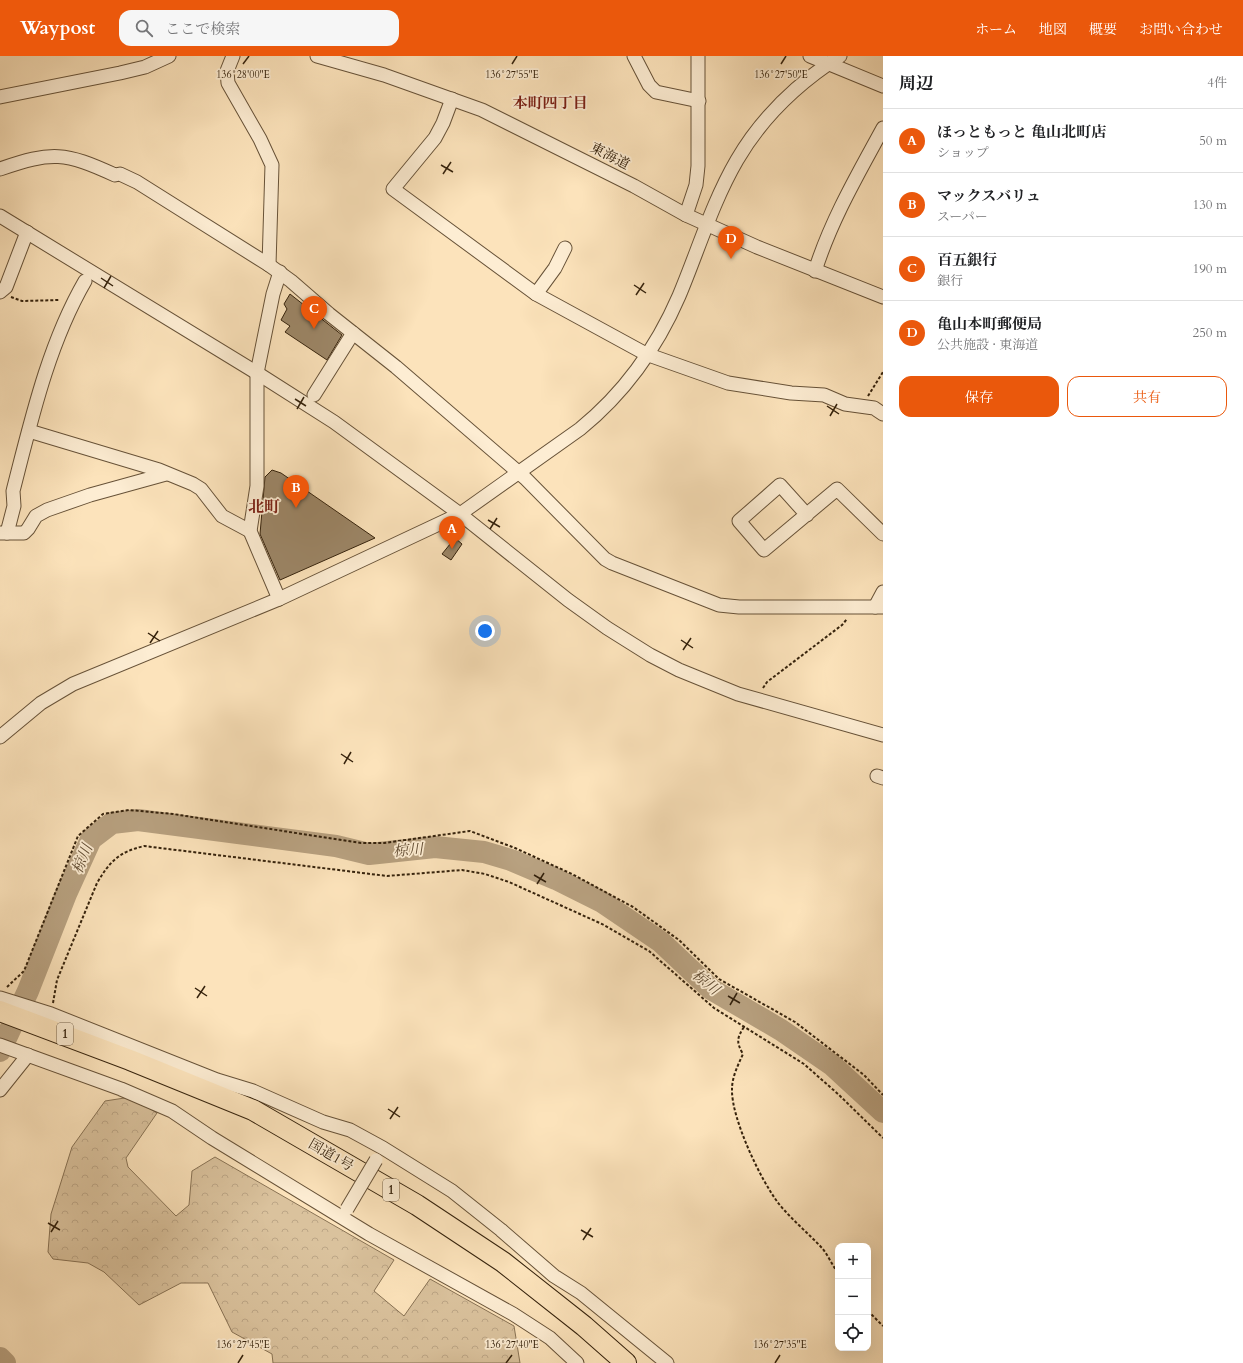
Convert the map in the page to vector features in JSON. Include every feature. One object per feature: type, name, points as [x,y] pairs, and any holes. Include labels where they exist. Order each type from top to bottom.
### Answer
[{"type":"highway","name":"国道1号","points":[[3,1000],[130,1060],[253,1110],[417,1205],[503,1262],[584,1326],[626,1363]]},
{"type":"street","points":[[0,97],[145,67],[169,56]]},
{"type":"street","points":[[233,56],[227,71],[228,83],[260,139],[272,166],[269,264]]},
{"type":"street","name":"東海道","points":[[318,56],[384,75],[482,110],[634,186],[686,215],[815,270],[883,297]]},
{"type":"street","points":[[634,56],[649,85],[656,92],[699,101]]},
{"type":"street","points":[[686,215],[696,185],[698,166],[698,56]]},
{"type":"street","points":[[810,56],[883,86]]},
{"type":"street","points":[[0,737],[41,703],[73,684],[279,600],[460,514],[550,451],[597,415],[626,383],[670,316],[706,224],[724,183],[752,136],[791,92],[827,64],[840,56]]},
{"type":"street","points":[[452,99],[443,123],[434,138],[393,189],[536,294],[646,354],[728,383],[791,393],[824,395],[839,402],[874,408],[883,414]]},
{"type":"street","points":[[815,270],[823,246],[848,192],[883,128]]},
{"type":"street","points":[[0,169],[30,158],[59,156],[77,159],[115,175],[120,174],[137,182],[269,264],[396,366],[518,472],[605,559],[612,563],[719,605],[739,607],[879,607],[883,592]]},
{"type":"street","points":[[0,216],[257,373],[334,422],[460,514],[568,600],[613,632],[679,670],[708,683],[756,699],[883,735]]},
{"type":"street","points":[[4,294],[27,232]]},
{"type":"street","points":[[536,294],[555,268],[565,248]]},
{"type":"street","points":[[279,600],[250,531],[257,486],[257,373],[273,294],[280,272]]},
{"type":"street","points":[[85,281],[74,300],[47,371],[13,491],[14,506],[4,533],[24,533],[36,516],[48,510],[97,493],[166,474]]},
{"type":"street","points":[[314,395],[353,333]]},
{"type":"street","points":[[29,431],[159,470],[201,489],[222,516],[250,531]]},
{"type":"street","points":[[807,515],[780,485],[739,521],[764,550],[807,515],[837,489],[883,534]]},
{"type":"street","points":[[3,1000],[45,1013],[167,1061],[253,1091],[323,1122],[350,1130],[383,1148],[452,1191],[501,1230],[554,1276],[581,1293],[667,1363]]},
{"type":"street","points":[[0,1045],[121,1089],[172,1111],[212,1138],[345,1213],[369,1234],[513,1314],[550,1338],[578,1363]]},
{"type":"street","points":[[0,1090],[25,1053]]},
{"type":"street","points":[[345,1213],[383,1148]]},
{"type":"path","points":[[4,294],[22,301],[74,300]]},
{"type":"path","points":[[865,407],[869,392],[883,372]]},
{"type":"path","points":[[756,699],[767,682],[842,625],[856,607]]},
{"type":"path","points":[[3,1000],[24,971],[78,836],[103,814],[129,810],[173,814],[361,843],[384,844],[470,831],[516,848],[572,874],[633,907],[679,940],[719,979],[795,1022],[864,1075],[883,1095]]},
{"type":"path","points":[[45,1013],[97,883],[104,871],[116,858],[127,850],[144,846],[387,876],[462,870],[485,874],[509,882],[602,924],[629,938],[649,951],[714,1008],[804,1064],[838,1094],[883,1138]]},
{"type":"path","points":[[744,1027],[738,1037],[738,1046],[742,1054],[732,1087],[732,1100],[735,1114],[763,1176],[778,1203],[807,1235],[823,1249],[835,1268]]},
{"type":"path","points":[[871,1314],[883,1326]]},
{"type":"green space","points":[[131,1097],[157,1113],[126,1158],[128,1167],[176,1216],[189,1205],[192,1171],[215,1157],[394,1260],[374,1291],[404,1316],[430,1279],[514,1326],[520,1363],[273,1363],[272,1354],[232,1332],[208,1283],[181,1283],[139,1305],[104,1272],[88,1263],[53,1259],[48,1252],[51,1214],[72,1147],[105,1101]]},
{"type":"building","points":[[290,294],[342,335],[327,360],[285,332],[290,326],[281,320],[287,309],[284,304]]},
{"type":"building","points":[[272,470],[281,473],[375,538],[280,580],[260,534],[265,477]]},
{"type":"building","points":[[455,538],[462,544],[451,560],[442,554]]},
{"type":"waterway","name":"椋川","points":[[0,1051],[28,991],[66,894],[91,839],[112,823],[138,820],[336,846],[369,854],[435,847],[484,852],[511,860],[556,879],[602,902],[661,942],[711,989],[781,1030],[832,1065],[883,1112]]},
{"type":"waterway","points":[[0,1358],[5,1363]]},
{"type":"place","name":"亀山本町郵便局","points":[[731,259]]},
{"type":"place","name":"百五銀行","points":[[314,329]]},
{"type":"place","name":"マックスバリュ","points":[[296,508]]},
{"type":"place","name":"ほっともっと 亀山北町店","points":[[452,549]]},
{"type":"district","name":"本町四丁目","points":[[550,103]]},
{"type":"district","name":"北町","points":[[264,507]]}]
